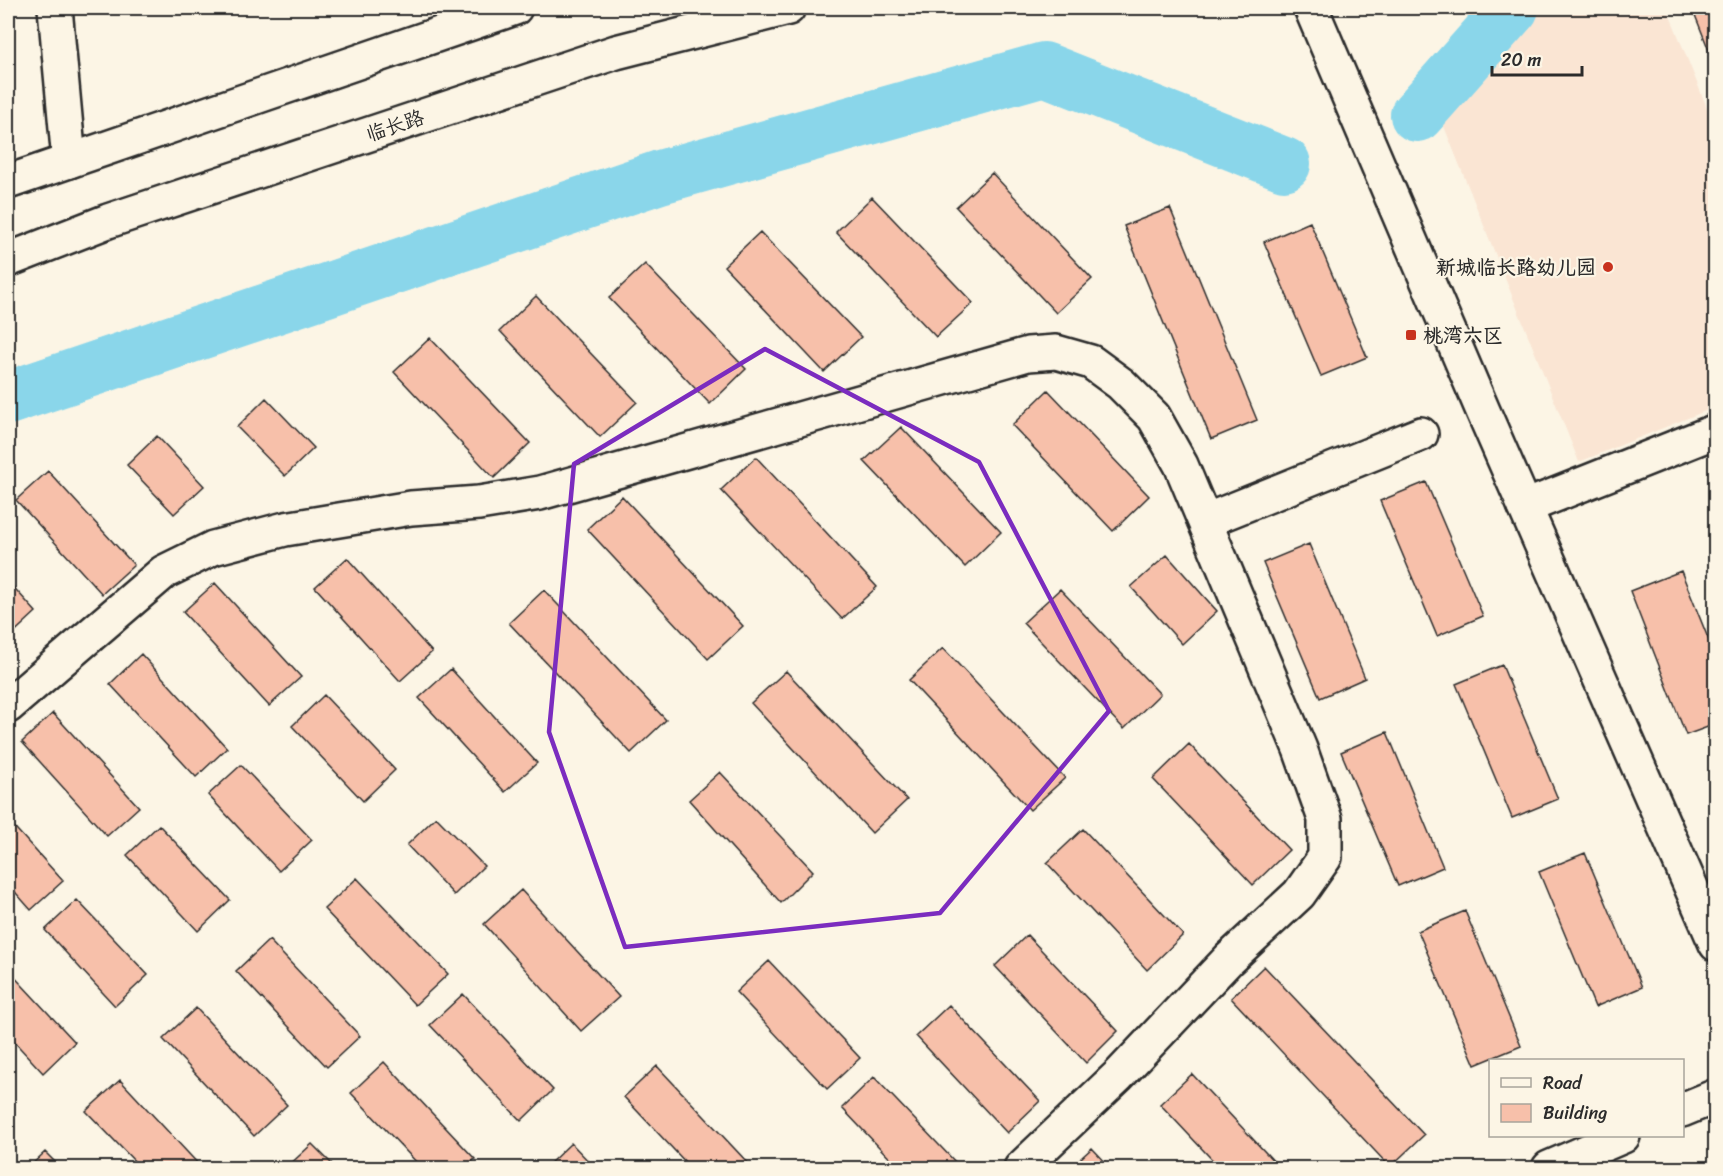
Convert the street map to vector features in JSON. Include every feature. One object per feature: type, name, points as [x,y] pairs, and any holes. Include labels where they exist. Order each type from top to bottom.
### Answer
[{"type":"street","points":[[55,8],[69,161]]},
{"type":"street","points":[[8,182],[515,8]]},
{"type":"street","name":"临长路","points":[[8,260],[108,221],[616,52],[788,8]]},
{"type":"street","points":[[1311,8],[1716,944]]},
{"type":"street","points":[[8,706],[164,572],[213,548],[285,529],[411,508],[479,503],[540,493],[1028,354],[1056,352],[1091,362],[1121,384],[1154,417],[1181,465],[1300,749],[1325,819],[1325,858],[1299,894],[1229,959],[1119,1075],[1020,1168]]},
{"type":"street","points":[[1525,507],[1716,431]]},
{"type":"street","points":[[1205,521],[1420,434]]},
{"type":"street","points":[[1684,1110],[1716,1096]]},
{"type":"street","points":[[1549,1168],[1621,1137]]},
{"type":"highlighted area","points":[[765,349],[979,462],[1109,711],[940,913],[625,947],[549,732],[574,464]]},
{"type":"shaded area","name":"新城临长路幼儿园","points":[[1530,8],[1667,8],[1715,128],[1715,407],[1579,462],[1439,114]]},
{"type":"building","points":[[1716,8],[1716,68],[1693,10]]},
{"type":"building","points":[[992,173],[1092,279],[1056,313],[956,207]]},
{"type":"building","points":[[872,197],[973,303],[936,337],[836,232]]},
{"type":"building","points":[[1170,208],[1257,420],[1211,439],[1124,226]]},
{"type":"building","points":[[1310,222],[1367,357],[1321,376],[1264,242]]},
{"type":"building","points":[[760,232],[861,337],[824,372],[724,266]]},
{"type":"building","points":[[645,264],[746,369],[710,404],[609,298]]},
{"type":"building","points":[[536,296],[637,402],[600,437],[500,331]]},
{"type":"building","points":[[430,338],[530,443],[494,478],[394,372]]},
{"type":"building","points":[[1048,390],[1149,496],[1113,531],[1012,425]]},
{"type":"building","points":[[266,398],[314,448],[285,476],[237,427]]},
{"type":"building","points":[[901,427],[1001,532],[965,567],[864,461]]},
{"type":"building","points":[[157,436],[204,486],[174,514],[127,465]]},
{"type":"building","points":[[756,457],[877,587],[842,619],[721,490]]},
{"type":"building","points":[[48,471],[134,565],[102,594],[16,500]]},
{"type":"building","points":[[1426,482],[1483,616],[1437,636],[1380,501]]},
{"type":"building","points":[[622,496],[743,626],[708,659],[587,529]]},
{"type":"building","points":[[1309,544],[1365,678],[1320,698],[1263,563]]},
{"type":"building","points":[[1167,555],[1217,611],[1182,644],[1131,587]]},
{"type":"building","points":[[347,558],[432,652],[400,681],[315,587]]},
{"type":"building","points":[[1681,571],[1716,658],[1716,724],[1686,735],[1630,591]]},
{"type":"building","points":[[8,581],[36,612],[8,638]]},
{"type":"building","points":[[215,583],[301,677],[269,706],[183,612]]},
{"type":"building","points":[[1060,589],[1160,694],[1124,729],[1023,623]]},
{"type":"building","points":[[544,590],[666,720],[631,753],[509,623]]},
{"type":"building","points":[[943,648],[1065,778],[1030,810],[909,680]]},
{"type":"building","points":[[141,654],[227,748],[196,777],[110,684]]},
{"type":"building","points":[[1502,665],[1558,799],[1512,818],[1456,684]]},
{"type":"building","points":[[451,669],[537,763],[505,792],[419,698]]},
{"type":"building","points":[[786,671],[907,800],[872,833],[751,703]]},
{"type":"building","points":[[324,695],[395,770],[363,801],[292,726]]},
{"type":"building","points":[[53,713],[139,807],[107,836],[22,742]]},
{"type":"building","points":[[1387,732],[1443,867],[1398,886],[1341,752]]},
{"type":"building","points":[[1189,744],[1289,850],[1253,885],[1153,779]]},
{"type":"building","points":[[241,765],[312,840],[279,871],[208,795]]},
{"type":"building","points":[[720,772],[813,871],[781,903],[689,800]]},
{"type":"building","points":[[436,817],[484,866],[454,895],[407,845]]},
{"type":"building","points":[[8,820],[63,881],[31,910],[8,884]]},
{"type":"building","points":[[159,825],[230,900],[198,931],[127,855]]},
{"type":"building","points":[[1083,829],[1183,935],[1147,970],[1047,863]]},
{"type":"building","points":[[1585,853],[1642,987],[1595,1007],[1539,872]]},
{"type":"building","points":[[357,878],[448,974],[415,1005],[324,909]]},
{"type":"building","points":[[521,890],[619,997],[581,1031],[484,924]]},
{"type":"building","points":[[77,900],[148,975],[115,1006],[45,930]]},
{"type":"building","points":[[1465,911],[1521,1046],[1475,1065],[1418,931]]},
{"type":"building","points":[[1027,935],[1118,1031],[1086,1063],[995,966]]},
{"type":"building","points":[[269,940],[360,1036],[327,1067],[236,971]]},
{"type":"building","points":[[769,961],[860,1058],[827,1089],[736,992]]},
{"type":"building","points":[[1264,966],[1424,1135],[1390,1167],[1231,998]]},
{"type":"building","points":[[8,970],[75,1042],[43,1073],[8,1035]]},
{"type":"building","points":[[463,994],[553,1090],[521,1121],[430,1025]]},
{"type":"building","points":[[949,1005],[1040,1101],[1007,1133],[916,1036]]},
{"type":"building","points":[[196,1008],[287,1105],[254,1136],[163,1039]]},
{"type":"building","points":[[384,1062],[475,1159],[464,1168],[422,1168],[351,1093]]},
{"type":"building","points":[[657,1066],[748,1163],[742,1168],[691,1168],[624,1097]]},
{"type":"building","points":[[1192,1074],[1280,1168],[1220,1168],[1160,1104]]},
{"type":"building","points":[[874,1077],[961,1168],[899,1168],[842,1108]]},
{"type":"building","points":[[120,1080],[202,1168],[141,1168],[86,1111]]},
{"type":"building","points":[[571,1143],[595,1168],[545,1168]]},
{"type":"building","points":[[312,1144],[336,1168],[286,1168]]},
{"type":"building","points":[[1092,1148],[1111,1168],[1070,1168]]},
{"type":"building","points":[[45,1152],[61,1168],[28,1168]]},
{"type":"waterway","points":[[1417,115],[1512,8]]},
{"type":"waterway","points":[[8,398],[660,177],[1044,69],[1284,164]]},
{"type":"place","name":"新城临长路幼儿园","points":[[1608,267]]},
{"type":"place","name":"桃湾六区","points":[[1411,335]]}]
